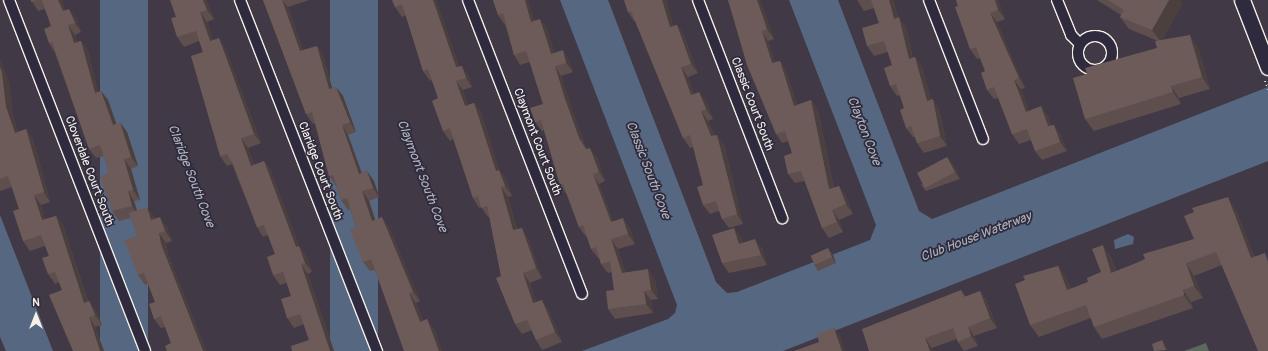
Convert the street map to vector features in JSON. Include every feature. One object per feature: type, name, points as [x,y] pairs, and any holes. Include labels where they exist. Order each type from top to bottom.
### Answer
[{"type":"street","name":"Cloverdale Court South","points":[[10,0],[145,351]]},
{"type":"street","name":"Claridge Court South","points":[[240,0],[377,351]]},
{"type":"street","name":"Claymont Court South","points":[[468,0],[582,294]]},
{"type":"street","name":"Classic Court South","points":[[698,0],[782,218]]},
{"type":"street","points":[[929,0],[983,139]]},
{"type":"street","points":[[1057,0],[1071,35],[1080,44]]},
{"type":"street","points":[[1242,0],[1268,68]]},
{"type":"green space","points":[[1206,343],[1209,351],[1184,351]]},
{"type":"water","points":[[100,0],[148,0],[148,351],[100,351]]},
{"type":"water","points":[[330,0],[378,0],[378,351],[330,351]]},
{"type":"water","points":[[560,0],[608,0],[716,282],[727,293],[737,292],[870,240],[876,225],[789,0],[838,0],[919,211],[932,219],[1268,87],[1268,161],[783,351],[582,351],[668,319],[675,313],[677,305]]},
{"type":"water","points":[[0,215],[53,351],[6,351],[0,337]]},
{"type":"water","points":[[1128,234],[1134,237],[1133,244],[1115,249],[1114,240]]},
{"type":"building","points":[[42,0],[58,0],[63,11],[69,9],[75,23],[68,25],[74,43],[81,41],[95,93],[101,91],[113,125],[120,122],[131,157],[124,159],[133,190],[128,191],[132,206],[112,211],[100,176],[109,173],[100,145],[89,149],[52,42],[49,43],[44,29],[51,26]]},
{"type":"building","points":[[170,0],[203,0],[207,10],[200,12],[210,41],[219,38],[254,134],[241,138],[251,166],[264,161],[296,247],[299,246],[305,263],[301,264],[330,351],[292,351],[291,346],[309,340],[300,314],[287,318],[281,299],[291,296],[283,272],[273,275],[267,257],[275,254],[264,225],[257,227],[234,166],[227,154],[220,156],[191,56],[203,52],[196,31],[177,37],[171,18],[176,17]]},
{"type":"building","points":[[263,0],[282,0],[300,51],[317,46],[329,89],[336,87],[350,122],[342,125],[359,174],[367,171],[373,188],[362,191],[372,221],[382,217],[413,292],[409,293],[420,322],[427,319],[439,351],[404,351],[371,259],[363,262],[354,241],[350,229],[356,227],[347,198],[341,200],[333,175],[329,176],[312,112],[306,114]]},
{"type":"building","points":[[392,0],[433,0],[456,67],[462,66],[466,78],[456,81],[465,106],[474,103],[496,171],[499,170],[505,186],[501,187],[513,230],[522,228],[536,268],[523,273],[533,303],[542,300],[555,332],[536,340],[527,320],[515,324],[496,278],[501,276],[487,206],[481,208],[478,196],[473,198],[450,128],[443,131],[432,101],[438,98],[428,69],[423,71],[402,4],[395,7]]},
{"type":"building","points":[[493,0],[525,0],[531,22],[540,19],[551,54],[563,50],[566,63],[555,66],[564,96],[579,138],[586,149],[590,148],[599,172],[593,174],[611,222],[623,218],[628,234],[611,239],[622,273],[648,269],[651,290],[644,291],[646,304],[608,309],[606,291],[614,290],[610,261],[601,264],[596,247],[591,249],[583,225],[579,227],[563,184],[560,185],[541,120],[535,122],[530,108],[543,104],[526,51],[514,55],[503,13],[498,15]]},
{"type":"building","points":[[624,0],[662,0],[670,27],[677,25],[691,64],[681,67],[691,95],[699,92],[706,109],[701,111],[711,136],[717,135],[737,214],[722,219],[716,201],[703,205],[697,187],[703,185],[690,135],[683,138],[631,11],[628,12]]},
{"type":"building","points":[[728,0],[757,0],[767,29],[762,31],[772,63],[780,61],[794,106],[811,100],[829,189],[839,186],[846,204],[832,210],[837,222],[822,228],[801,171],[788,174],[784,156],[792,153],[785,131],[776,134],[747,65]]},
{"type":"building","points":[[871,0],[889,0],[894,19],[899,17],[909,59],[915,57],[927,101],[933,99],[940,136],[917,143],[911,126],[906,128],[900,110],[904,108],[896,84],[890,86],[884,68],[892,65],[884,41],[867,46],[862,28],[879,23]]},
{"type":"building","points":[[956,0],[995,0],[998,10],[990,13],[1019,78],[1014,80],[1026,112],[1041,106],[1048,126],[1054,125],[1060,142],[1035,151],[1027,129],[1012,134],[994,87],[987,90],[981,73],[985,71],[976,47],[970,49],[955,7],[958,6]]},
{"type":"building","points":[[1108,0],[1169,0],[1152,30],[1120,17],[1124,10]]},
{"type":"building","points":[[1190,35],[1202,77],[1171,86],[1173,92],[1085,119],[1073,78],[1087,74],[1085,68],[1157,48],[1155,41]]},
{"type":"building","points":[[0,67],[2,72],[6,107],[15,133],[26,129],[44,192],[34,195],[42,220],[56,216],[84,303],[89,301],[95,315],[89,317],[100,351],[73,351],[49,295],[62,290],[55,272],[48,274],[42,258],[49,256],[41,235],[23,241],[13,211],[19,209],[8,176],[0,179]]},
{"type":"building","points":[[947,157],[955,172],[925,188],[917,173]]},
{"type":"building","points":[[1228,197],[1251,258],[1265,253],[1268,262],[1268,351],[1258,351],[1216,252],[1186,263],[1194,286],[1183,290],[1184,295],[1094,327],[1086,305],[1030,325],[1015,284],[1025,280],[1023,276],[1058,266],[1067,290],[1088,282],[1087,278],[1101,272],[1092,249],[1103,245],[1111,273],[1145,259],[1143,254],[1194,239],[1184,216],[1194,212],[1192,208]]},
{"type":"building","points":[[147,207],[151,220],[160,217],[165,231],[159,233],[161,244],[203,351],[167,351],[165,346],[171,343],[161,316],[154,319],[149,304],[155,302],[144,273],[138,275],[124,240],[137,236],[129,213]]},
{"type":"building","points":[[734,228],[739,244],[755,239],[761,255],[722,263],[712,235]]},
{"type":"building","points":[[828,248],[832,257],[815,265],[811,256]]},
{"type":"building","points":[[961,290],[964,297],[980,291],[990,318],[968,327],[971,336],[958,342],[953,328],[925,338],[930,351],[869,351],[862,329]]},
{"type":"building","points":[[834,328],[842,351],[794,351],[819,342],[817,334]]},
{"type":"building","points":[[1162,340],[1166,350],[1154,351],[1152,344]]},
{"type":"water label","name":"Clayton Cove","points":[[864,131]]},
{"type":"water label","name":"Classic South Cove","points":[[648,170]]},
{"type":"water label","name":"Claridge South Cove","points":[[191,176]]},
{"type":"water label","name":"Claymont South Cove","points":[[422,176]]},
{"type":"water label","name":"Club House Waterway","points":[[976,237]]}]
